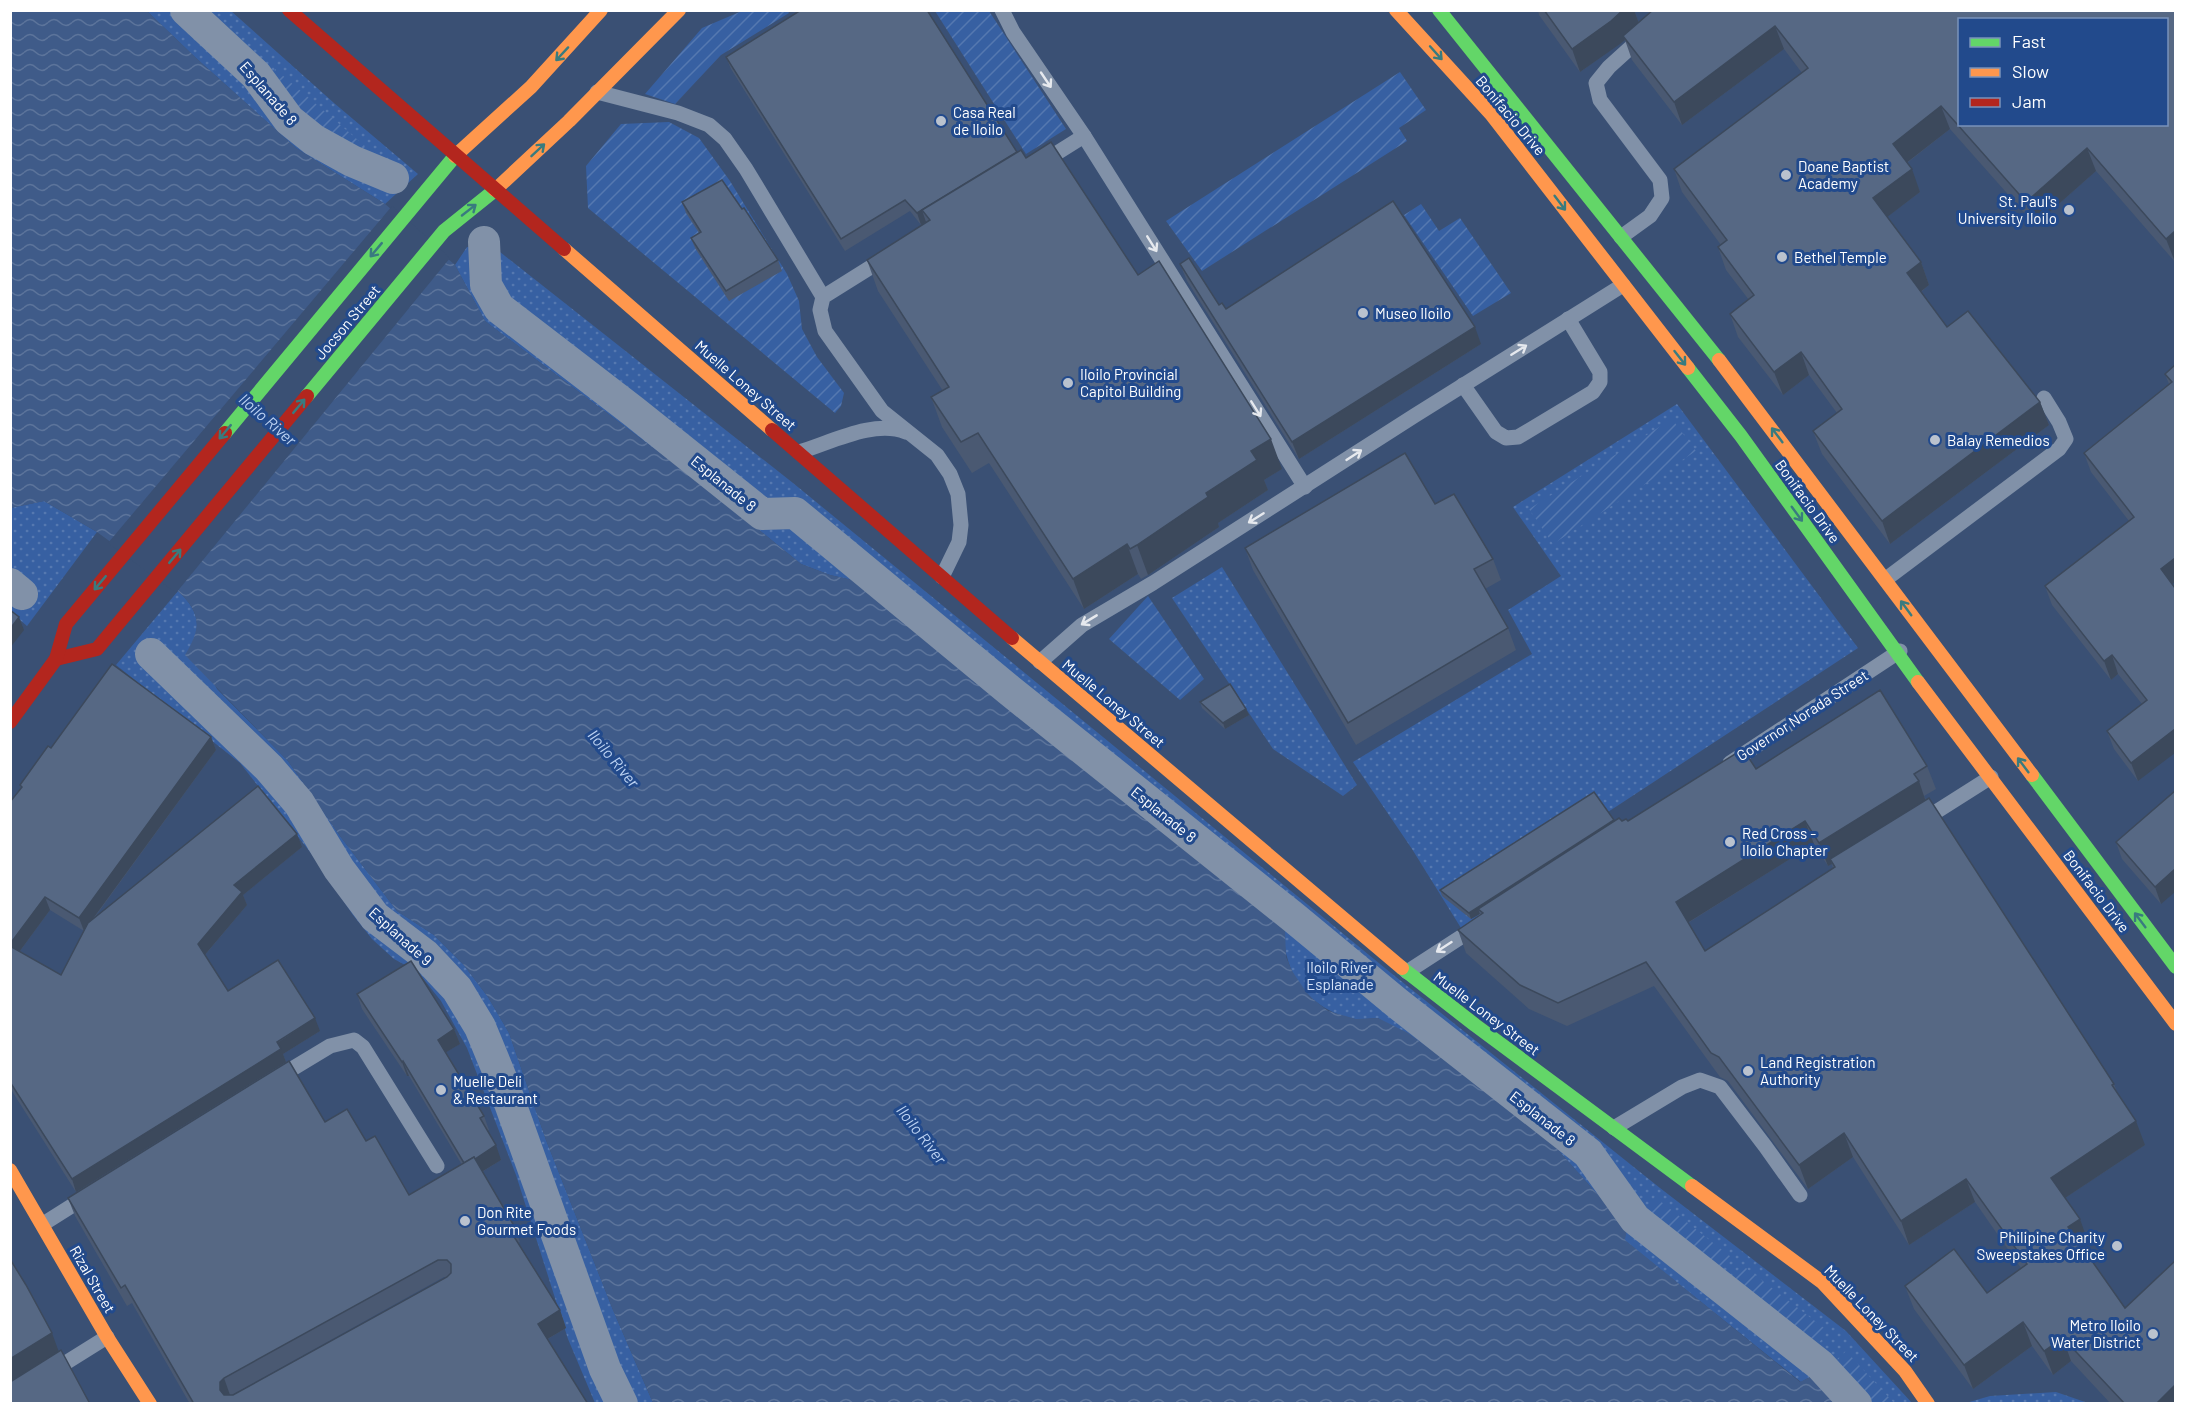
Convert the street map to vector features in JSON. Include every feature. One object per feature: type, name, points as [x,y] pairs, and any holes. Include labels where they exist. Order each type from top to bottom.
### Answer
[{"type":"main road","name":"Muelle Loney Street","points":[[289,10],[1040,662],[1407,972],[1822,1282],[1905,1371],[1928,1404]]},
{"type":"main road","name":"Jocson Street","points":[[10,722],[56,660],[66,624],[413,205],[455,156],[531,87],[601,10]]},
{"type":"main road","name":"Jocson Street","points":[[56,660],[97,649],[444,231],[495,190],[569,121],[679,10]]},
{"type":"main road","name":"Bonifacio Drive","points":[[1396,10],[1491,114],[1741,436],[1897,654],[2175,1024]]},
{"type":"main road","name":"Bonifacio Drive","points":[[1439,10],[1698,332],[1886,579],[2175,967]]},
{"type":"main road","name":"Rizal Street","points":[[10,1170],[107,1337],[150,1404]]},
{"type":"street","name":"Esplanade 8","points":[[186,10],[256,75],[289,120],[314,140],[352,161],[393,178]]},
{"type":"street","name":"Esplanade 8","points":[[484,242],[486,285],[499,308],[643,418],[762,514],[795,513],[1009,690],[1293,917],[1396,1003],[1588,1153],[1635,1219],[1820,1365],[1856,1404]]},
{"type":"street","name":"Esplanade 9","points":[[151,654],[268,768],[299,803],[339,869],[375,917],[425,955],[457,988],[480,1027],[501,1078],[605,1370],[622,1404]]},
{"type":"lane","points":[[1002,10],[1013,32],[1084,136],[1305,487]]},
{"type":"lane","points":[[1621,237],[1650,216],[1662,198],[1660,180],[1600,100],[1596,83],[1609,67],[1652,28],[1661,10]]},
{"type":"lane","points":[[597,92],[678,113],[709,125],[724,140],[746,169],[823,297],[820,310],[825,331],[882,411],[937,454],[950,474],[958,494],[961,525],[959,542],[942,577]]},
{"type":"lane","points":[[1024,173],[1084,136]]},
{"type":"lane","points":[[823,297],[903,247]]},
{"type":"lane","points":[[1040,662],[1082,625],[1153,583],[1623,285]]},
{"type":"lane","points":[[1464,385],[1496,432],[1506,438],[1518,437],[1593,392],[1600,382],[1600,372],[1568,319]]},
{"type":"lane","points":[[1886,579],[2059,449],[2066,439],[2059,422],[2044,398]]},
{"type":"lane","points":[[798,452],[873,429],[899,429],[911,434]]},
{"type":"lane","name":"Governor Norada Street","points":[[1721,769],[1925,634]]},
{"type":"lane","points":[[1905,831],[1991,777]]},
{"type":"lane","points":[[1407,972],[1493,916]]},
{"type":"lane","points":[[260,1089],[330,1046],[354,1040],[363,1047],[437,1166]]},
{"type":"lane","points":[[1614,1128],[1682,1087],[1700,1080],[1720,1088],[1766,1146],[1800,1195]]},
{"type":"lane","points":[[43,1224],[102,1187]]},
{"type":"lane","points":[[40,1379],[107,1337]]},
{"type":"green space","points":[[787,10],[789,13],[721,55],[675,104],[645,94],[702,28],[742,11]]},
{"type":"green space","points":[[147,11],[231,11],[418,174],[385,204],[296,148]]},
{"type":"green space","points":[[935,11],[989,11],[1066,129],[1026,154]]},
{"type":"green space","points":[[274,68],[366,147],[336,140],[309,124],[288,98]]},
{"type":"green space","points":[[1400,72],[1426,110],[1399,128],[1407,141],[1202,271],[1166,221]]},
{"type":"green space","points":[[669,122],[699,138],[730,181],[787,274],[799,301],[802,329],[817,357],[844,393],[841,406],[835,413],[588,208],[586,166],[621,124]]},
{"type":"green space","points":[[1421,204],[1439,231],[1460,218],[1511,293],[1473,316],[1404,215]]},
{"type":"green space","name":"Iloilo River Esplanade","points":[[467,247],[500,252],[793,483],[1391,973],[1660,1188],[1846,1331],[1912,1403],[1835,1403],[1810,1377],[1801,1382],[1624,1240],[1627,1228],[1552,1143],[1378,1018],[1358,1019],[1343,1016],[1332,1012],[1312,998],[1296,979],[1291,969],[1285,950],[1285,930],[857,581],[830,575],[801,564],[726,503],[485,321],[455,265]]},
{"type":"green space","points":[[1677,404],[1858,648],[1518,871],[1528,886],[1461,928],[1412,849],[1353,762],[1532,654],[1508,610],[1561,576],[1513,507]]},
{"type":"green space","points":[[1672,419],[1696,451],[1553,544],[1529,509]]},
{"type":"green space","points":[[44,501],[97,532],[27,626],[11,612],[10,508]]},
{"type":"green space","points":[[1222,567],[1357,785],[1343,796],[1273,749],[1172,598]]},
{"type":"green space","points":[[178,591],[195,614],[197,627],[193,642],[217,689],[288,761],[340,836],[397,911],[434,935],[463,964],[488,997],[509,1033],[546,1140],[613,1310],[653,1403],[595,1403],[568,1339],[516,1175],[467,1048],[441,1001],[418,972],[394,959],[372,939],[314,857],[240,763],[116,665]]},
{"type":"green space","points":[[1148,596],[1204,679],[1180,700],[1109,639]]},
{"type":"green space","points":[[1655,1197],[1731,1257],[1717,1275],[1641,1215]]},
{"type":"green space","points":[[1742,1265],[1828,1331],[1814,1349],[1729,1283]]},
{"type":"green space","points":[[1846,1351],[1894,1403],[1869,1403],[1832,1366]]},
{"type":"green space","points":[[2056,1392],[2088,1403],[1966,1403],[1990,1396]]},
{"type":"water","name":"Iloilo River","points":[[11,11],[147,11],[296,148],[385,204],[455,265],[485,321],[726,503],[801,564],[830,575],[857,581],[1285,930],[1286,957],[1292,971],[1309,996],[1328,1011],[1356,1019],[1378,1018],[1408,1033],[1472,1079],[1552,1143],[1627,1228],[1625,1240],[1800,1382],[1810,1377],[1835,1403],[653,1403],[613,1310],[546,1140],[509,1033],[488,997],[463,964],[434,935],[397,911],[340,836],[288,761],[185,655],[196,628],[195,614],[186,599],[97,532],[44,501],[11,508]]},
{"type":"pier","points":[[392,206],[450,258],[176,593],[108,543]]},
{"type":"building","name":"Casa Real de Iloilo","points":[[801,10],[927,10],[1017,152],[917,213],[905,200],[841,239],[726,57]]},
{"type":"building","points":[[1544,10],[1623,10],[1572,49]]},
{"type":"building","points":[[1653,10],[2175,10],[2175,231],[2166,239],[2087,148],[2026,202],[1959,126],[2168,126],[2168,18],[1958,18],[1958,125],[1941,106],[1893,144],[1912,169],[1873,198],[1921,262],[1907,273],[1947,327],[1968,311],[2040,402],[1882,521],[1813,431],[1842,409],[1801,352],[1774,372],[1730,314],[1754,295],[1718,247],[1727,240],[1674,169],[1808,68],[1775,26],[1674,102],[1623,36]]},
{"type":"building","name":"Iloilo Provincial Capitol Building","points":[[1051,142],[1138,275],[1159,261],[1271,439],[1251,451],[1257,460],[1206,493],[1208,497],[1137,545],[1130,549],[1127,544],[1073,579],[978,433],[961,442],[931,397],[949,387],[867,260],[930,220],[922,210],[1021,150],[1026,158]]},
{"type":"building","points":[[722,180],[742,209],[744,208],[778,260],[726,291],[691,238],[701,232],[682,202]]},
{"type":"building","name":"Museo Iloilo","points":[[1393,201],[1475,327],[1292,442],[1180,264],[1189,258],[1219,305],[1222,303],[1226,309]]},
{"type":"building","points":[[2175,365],[2175,558],[2161,569],[2175,588],[2175,729],[2131,763],[2107,731],[2147,700],[2112,655],[2104,661],[2045,586],[2134,517],[2084,453],[2172,382],[2165,374]]},
{"type":"building","points":[[1405,453],[1435,504],[1454,494],[1493,559],[1474,569],[1508,628],[1348,723],[1245,548]]},
{"type":"building","points":[[10,610],[19,617],[10,629]]},
{"type":"building","points":[[112,664],[211,737],[79,918],[45,897],[10,944],[10,802],[48,746],[51,748]]},
{"type":"building","points":[[1230,684],[1246,709],[1223,723],[1200,702]]},
{"type":"building","points":[[1880,690],[1927,766],[1914,774],[1919,781],[1819,843],[1805,821],[1676,902],[1705,951],[1835,867],[1830,859],[1929,798],[2136,1121],[2051,1178],[2080,1219],[2068,1227],[2125,1308],[2175,1261],[2175,1385],[2156,1404],[2125,1404],[2063,1338],[2044,1351],[2023,1322],[1964,1365],[1905,1286],[1954,1249],[1987,1293],[2027,1264],[1966,1179],[1901,1221],[1844,1133],[1799,1165],[1719,1057],[1711,1053],[1646,962],[1558,1003],[1520,985],[1458,930],[1483,913],[1478,909],[1619,818],[1622,821],[1626,819],[1628,821],[1743,749],[1756,769]]},
{"type":"building","points":[[258,786],[297,834],[234,885],[242,892],[198,944],[228,991],[278,960],[315,1018],[277,1042],[281,1049],[72,1179],[10,1082],[10,946],[61,975],[88,923]]},
{"type":"building","points":[[2175,791],[2175,869],[2155,887],[2116,842]]},
{"type":"building","points":[[1594,792],[1614,820],[1469,913],[1440,890]]},
{"type":"building","points":[[411,961],[454,1029],[438,1040],[484,1116],[480,1118],[496,1145],[475,1159],[474,1157],[464,1163],[403,1061],[357,994]]},
{"type":"building","points":[[289,1061],[325,1122],[347,1109],[366,1141],[375,1136],[409,1195],[474,1157],[513,1224],[508,1227],[560,1310],[538,1324],[588,1404],[194,1404],[125,1285],[121,1288],[68,1198]],"holes":[[[438,1260],[447,1260],[451,1264],[451,1273],[447,1277],[233,1395],[224,1395],[220,1390],[220,1382],[224,1378]]]},
{"type":"building","points":[[10,1259],[52,1333],[10,1359]]},
{"type":"building","points":[[61,1350],[90,1404],[10,1404],[10,1382]]},
{"type":"traffic: fast","points":[[1439,10],[1719,360]]},
{"type":"traffic: fast","points":[[225,433],[455,156]]},
{"type":"traffic: fast","points":[[307,396],[444,231],[495,190]]},
{"type":"traffic: fast","points":[[1688,368],[1741,436],[1918,682]]},
{"type":"traffic: fast","points":[[2032,775],[2176,967]]},
{"type":"traffic: fast","points":[[1402,968],[1692,1186]]},
{"type":"traffic: slow","points":[[455,156],[531,87],[601,10]]},
{"type":"traffic: slow","points":[[495,190],[569,121],[679,10]]},
{"type":"traffic: slow","points":[[1396,10],[1491,114],[1688,368]]},
{"type":"traffic: slow","points":[[564,249],[772,430]]},
{"type":"traffic: slow","points":[[1719,360],[2032,775]]},
{"type":"traffic: slow","points":[[1012,638],[1402,968]]},
{"type":"traffic: slow","points":[[1918,682],[2176,1024]]},
{"type":"traffic: slow","points":[[10,1170],[107,1337],[150,1404]]},
{"type":"traffic: slow","points":[[1692,1186],[1822,1282],[1905,1371],[1928,1404]]},
{"type":"traffic: jam","points":[[289,10],[564,249]]},
{"type":"traffic: jam","points":[[56,659],[97,649],[307,396]]},
{"type":"traffic: jam","points":[[772,430],[1012,638]]},
{"type":"traffic: jam","points":[[10,722],[56,659],[66,624],[225,433]]},
{"type":"place","name":"Casa Real de Iloilo","points":[[941,121]]},
{"type":"place","name":"Doane Baptist Academy","points":[[1786,175]]},
{"type":"place","name":"St. Paul's University Iloilo","points":[[2069,210]]},
{"type":"place","name":"Bethel Temple","points":[[1782,257]]},
{"type":"place","name":"Museo Iloilo","points":[[1363,313]]},
{"type":"place","name":"Iloilo Provincial Capitol Building","points":[[1068,383]]},
{"type":"place","name":"Balay Remedios","points":[[1935,440]]},
{"type":"place","name":"Red Cross - Iloilo Chapter","points":[[1730,842]]},
{"type":"place","name":"Land Registration Authority","points":[[1748,1071]]},
{"type":"place","name":"Muelle Deli & Restaurant","points":[[441,1090]]},
{"type":"place","name":"Don Rite Gourmet Foods","points":[[465,1221]]},
{"type":"place","name":"Philipine Charity Sweepstakes Office","points":[[2117,1246]]},
{"type":"place","name":"Metro Iloilo Water District","points":[[2153,1334]]}]
